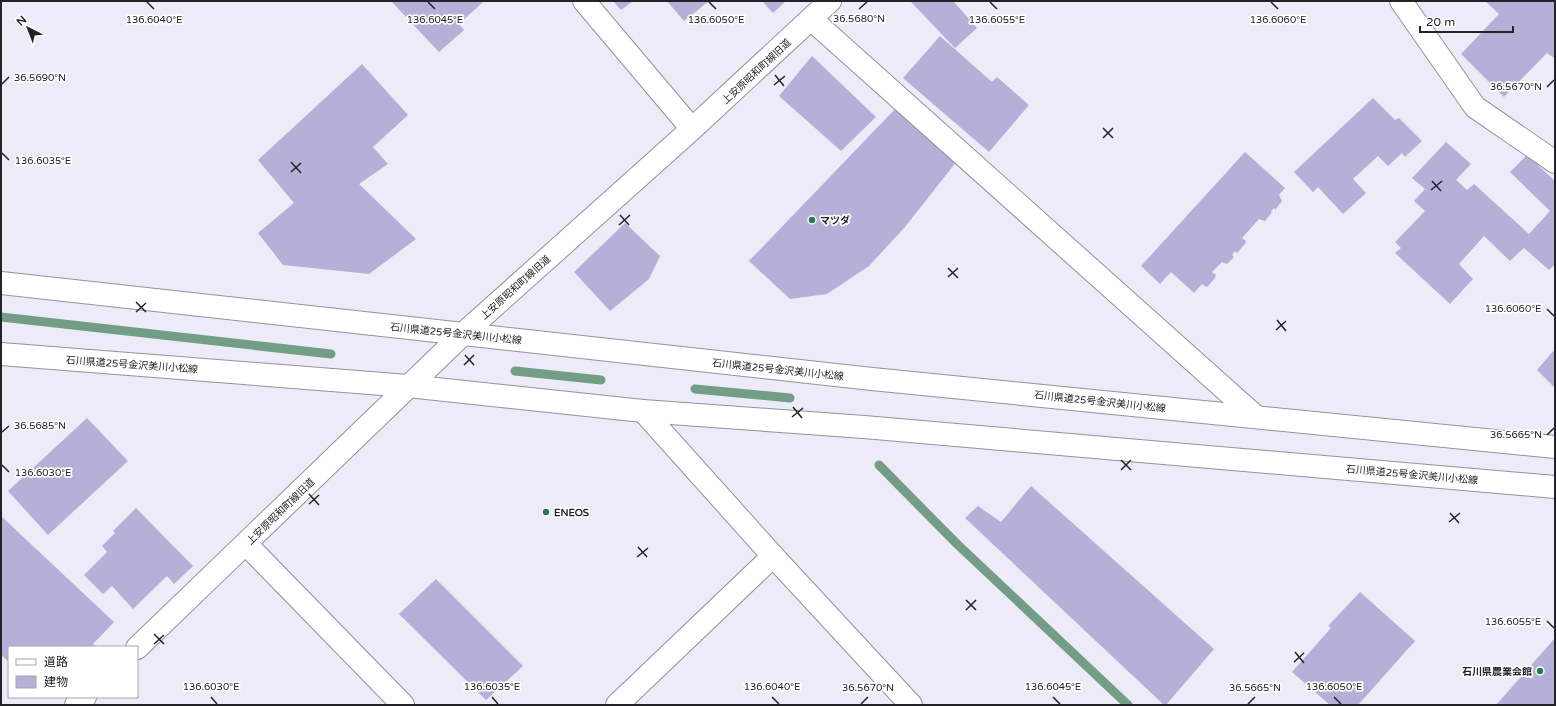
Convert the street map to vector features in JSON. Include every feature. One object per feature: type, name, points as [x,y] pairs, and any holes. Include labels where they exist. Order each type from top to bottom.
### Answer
[{"type":"main road","points":[[584,1],[692,129]]},
{"type":"main road","name":"上安原昭和町線旧道","points":[[138,647],[463,334],[692,129],[830,1]]},
{"type":"main road","points":[[1401,1],[1475,107],[1555,162]]},
{"type":"main road","points":[[812,19],[1255,416]]},
{"type":"main road","name":"石川県道25号金沢美川小松線","points":[[1,283],[864,378],[1555,447]]},
{"type":"main road","name":"石川県道25号金沢美川小松線","points":[[1,354],[408,386],[643,412],[872,427],[1555,487]]},
{"type":"main road","points":[[643,412],[773,556],[911,705]]},
{"type":"main road","points":[[246,544],[404,705]]},
{"type":"main road","points":[[617,705],[773,556]]},
{"type":"main road","points":[[76,705],[84,698]]},
{"type":"building","points":[[391,1],[484,1],[459,24],[464,30],[439,52]]},
{"type":"building","points":[[613,1],[633,1],[621,10]]},
{"type":"building","points":[[667,1],[709,1],[684,21]]},
{"type":"building","points":[[762,1],[786,1],[773,13]]},
{"type":"building","points":[[910,1],[953,1],[977,28],[955,48]]},
{"type":"building","points":[[1485,1],[1555,1],[1555,57],[1554,58],[1547,53],[1504,97],[1461,54],[1499,14]]},
{"type":"building","points":[[940,36],[992,82],[997,77],[1029,105],[989,152],[903,78]]},
{"type":"building","points":[[812,56],[876,117],[841,151],[779,96]]},
{"type":"building","points":[[362,64],[408,115],[373,147],[388,164],[359,184],[416,239],[369,274],[283,265],[258,233],[294,203],[258,160]]},
{"type":"building","points":[[1373,98],[1395,120],[1399,118],[1422,141],[1405,157],[1402,153],[1388,166],[1378,156],[1353,179],[1366,193],[1343,214],[1318,187],[1313,192],[1294,172]]},
{"type":"building","points":[[896,108],[957,161],[905,227],[869,266],[827,294],[790,299],[749,261]]},
{"type":"building","points":[[1446,142],[1471,164],[1456,180],[1467,190],[1474,184],[1529,234],[1550,211],[1510,172],[1527,155],[1555,181],[1555,264],[1549,270],[1524,248],[1510,261],[1484,236],[1459,264],[1473,279],[1450,304],[1395,253],[1401,248],[1395,242],[1425,211],[1414,201],[1425,189],[1412,178]]},
{"type":"building","points":[[1245,152],[1285,188],[1279,195],[1282,201],[1275,210],[1274,208],[1271,211],[1272,212],[1265,221],[1259,219],[1242,238],[1246,241],[1245,244],[1237,253],[1235,251],[1232,255],[1234,257],[1227,264],[1222,262],[1212,272],[1216,275],[1208,286],[1206,287],[1202,284],[1194,293],[1171,272],[1160,284],[1141,266]]},
{"type":"building","points":[[625,223],[660,256],[649,279],[610,311],[574,272]]},
{"type":"building","points":[[1555,349],[1555,388],[1537,370]]},
{"type":"building","points":[[87,418],[128,461],[48,535],[8,491]]},
{"type":"building","points":[[1031,486],[1214,649],[1166,705],[1164,705],[965,518],[978,506],[1001,522]]},
{"type":"building","points":[[136,508],[193,566],[174,584],[167,576],[133,609],[112,586],[103,594],[84,575],[107,552],[102,546],[115,533],[113,531]]},
{"type":"building","points":[[2,517],[114,622],[93,644],[95,646],[8,646],[8,661],[1,655]]},
{"type":"building","points":[[436,579],[523,666],[486,700],[399,614]]},
{"type":"building","points":[[1360,592],[1415,641],[1358,705],[1330,705],[1292,672],[1331,628],[1328,626]]},
{"type":"building","name":"石川県農業会館","points":[[1555,638],[1555,705],[1496,705]]},
{"type":"waterway","points":[[1,317],[331,354]]},
{"type":"waterway","points":[[515,371],[601,380]]},
{"type":"waterway","points":[[695,389],[790,398]]},
{"type":"waterway","points":[[879,465],[957,544],[1128,705]]},
{"type":"place","name":"マツダ","points":[[812,220]]},
{"type":"place","name":"ENEOS","points":[[546,512]]},
{"type":"place","name":"石川県農業会館","points":[[1540,671]]}]
